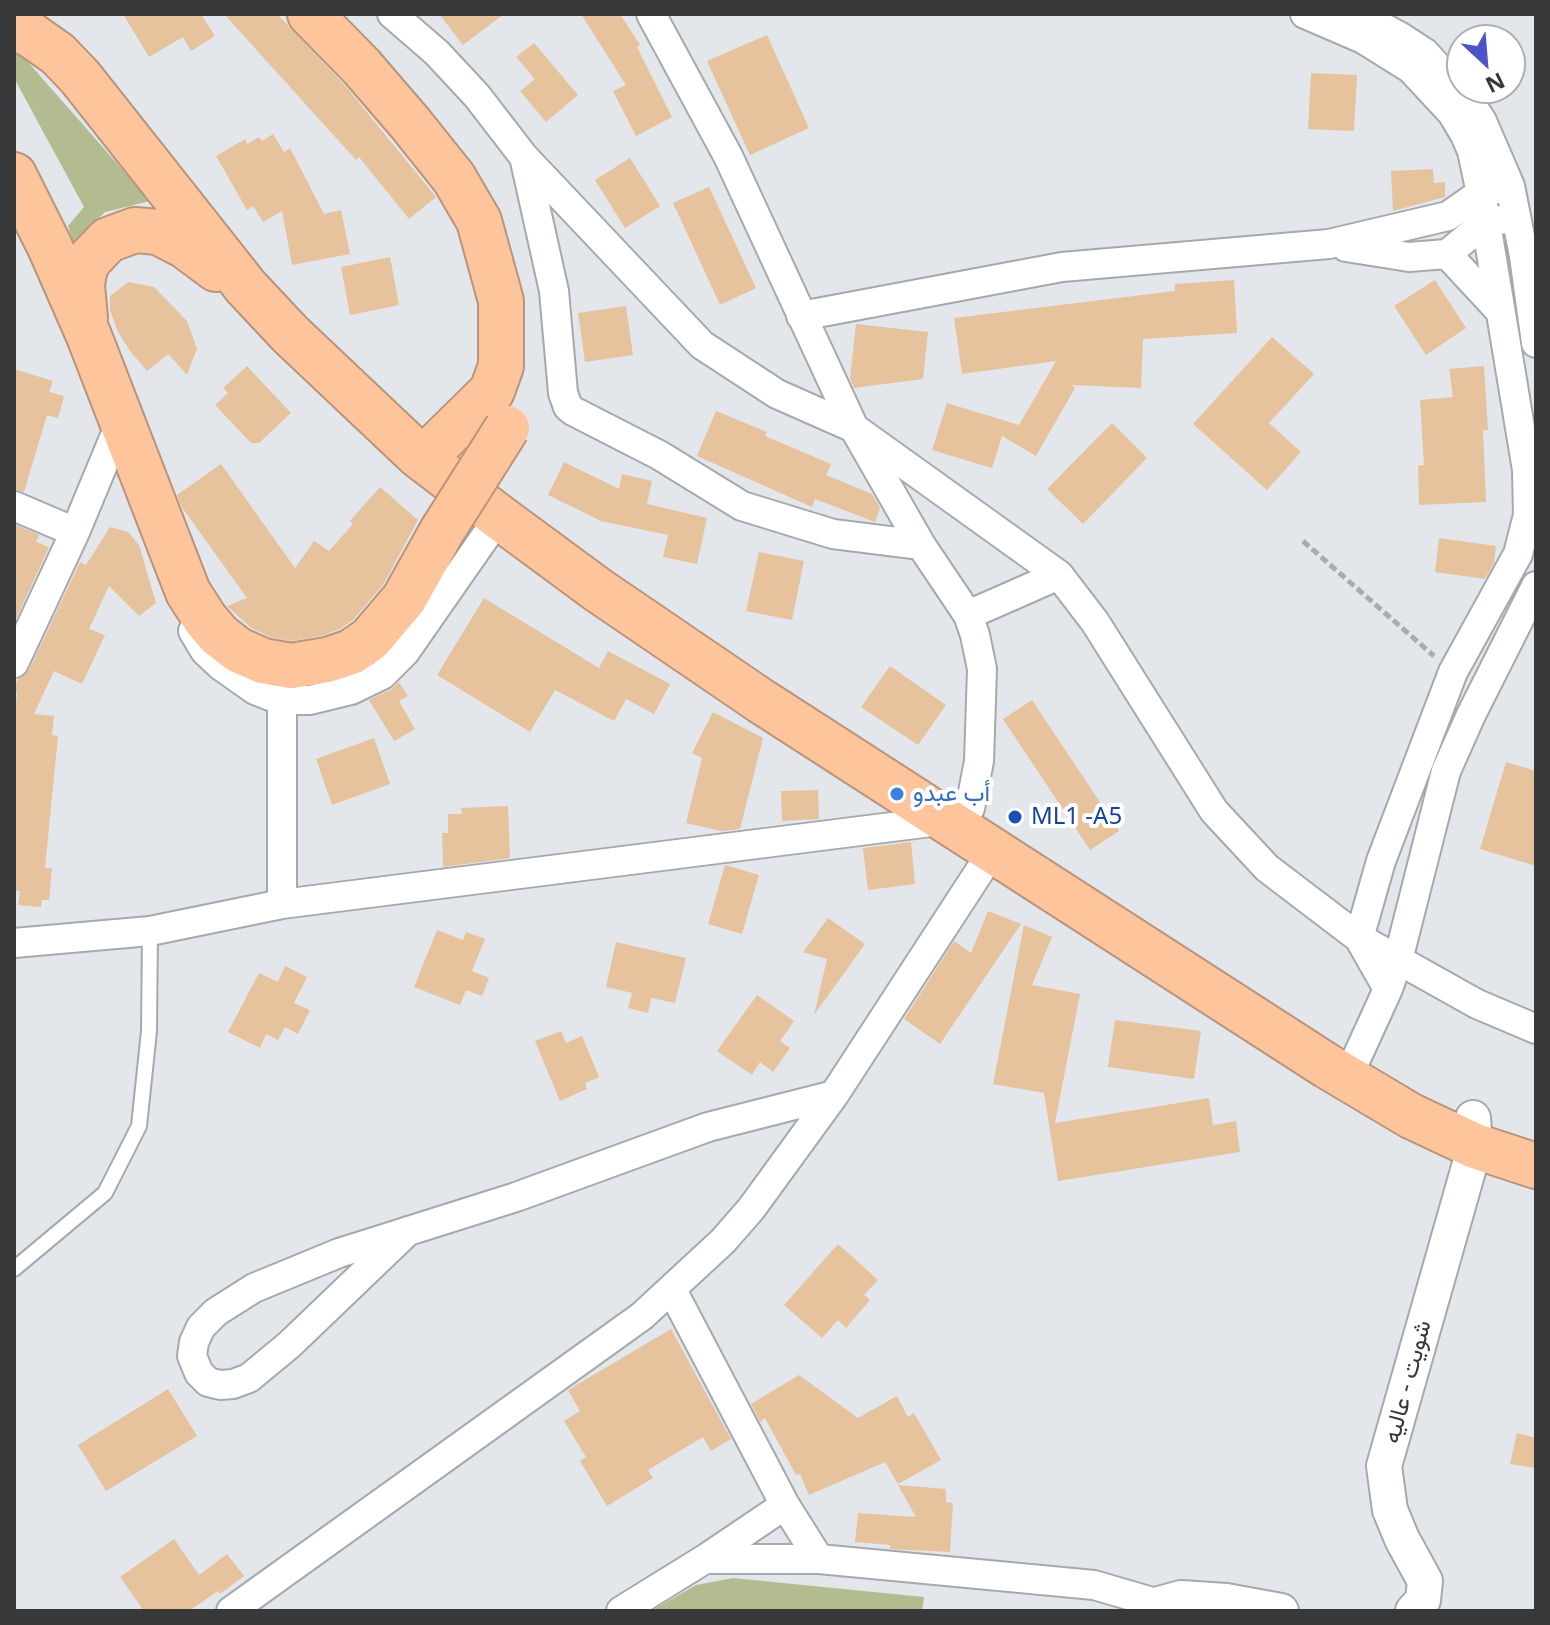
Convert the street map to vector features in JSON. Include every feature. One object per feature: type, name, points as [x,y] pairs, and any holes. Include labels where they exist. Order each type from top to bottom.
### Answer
[{"type":"highway","points":[[52,14],[124,91],[242,250],[359,376],[435,447],[621,582],[959,814],[994,849],[1327,1066],[1411,1116],[1474,1132],[1536,1139]]},
{"type":"highway","points":[[310,14],[361,66],[445,167],[479,221],[501,301],[501,366],[492,391],[435,447]]},
{"type":"highway","points":[[14,175],[45,234],[89,336],[188,592],[206,620],[238,650],[263,661],[291,666],[351,652],[370,639],[404,599],[442,531],[507,428],[524,375],[526,290],[515,238],[505,211],[482,168],[437,110],[338,14]]},
{"type":"highway","points":[[14,27],[58,54],[80,77],[246,287],[376,418],[419,456],[499,517],[598,590],[761,701],[1111,904],[1315,1037],[1435,1103],[1474,1132],[1536,1166]]},
{"type":"highway","points":[[89,336],[82,285],[88,261],[108,240],[135,230],[158,232],[172,239],[246,287]]},
{"type":"street","points":[[392,14],[437,53],[467,85],[524,157],[702,345],[777,394],[854,428],[1059,575],[1095,622],[1214,811],[1267,868],[1359,938],[1477,1004],[1536,1029]]},
{"type":"street","points":[[14,943],[150,931],[282,904],[959,814],[979,761],[982,669],[968,615],[921,545],[854,428],[728,156],[651,14]]},
{"type":"street","points":[[1305,14],[1376,46],[1411,69],[1452,113],[1465,135],[1472,151],[1481,193],[1527,470],[1528,515],[1521,543],[1509,575],[1453,672],[1381,861],[1359,938],[1388,989]]},
{"type":"street","points":[[1358,14],[1425,53],[1458,88],[1482,121],[1510,186],[1536,343]]},
{"type":"street","points":[[524,157],[554,291],[563,393],[573,411],[659,455],[742,506],[833,534],[921,545]]},
{"type":"street","points":[[801,316],[1062,267],[1329,244],[1448,216],[1481,193],[1510,186]]},
{"type":"street","points":[[1329,244],[1409,257],[1447,254],[1486,222],[1516,216]]},
{"type":"street","points":[[1447,254],[1499,310]]},
{"type":"street","points":[[14,663],[75,532],[122,419]]},
{"type":"street","points":[[14,506],[75,532]]},
{"type":"street","points":[[193,631],[205,651],[229,673],[255,690],[282,700],[310,700],[351,690],[382,675],[413,643],[499,517]]},
{"type":"street","points":[[968,615],[1059,575]]},
{"type":"street","points":[[1356,1059],[1398,960],[1446,771],[1536,586]]},
{"type":"street","points":[[282,700],[282,904]]},
{"type":"street","points":[[231,1611],[630,1325],[723,1241],[751,1209],[834,1095],[994,849]]},
{"type":"street","points":[[408,1231],[289,1345],[249,1378],[220,1385],[208,1382],[199,1373],[192,1356],[201,1327],[216,1312],[254,1288],[306,1266],[408,1231],[516,1197],[708,1127],[834,1095]]},
{"type":"street","name":"شويت - عاليه","points":[[1413,1611],[1423,1600],[1425,1581],[1390,1510],[1384,1466],[1464,1180],[1474,1132]]},
{"type":"street","points":[[672,1290],[785,1505],[819,1559]]},
{"type":"street","points":[[621,1611],[785,1505]]},
{"type":"street","points":[[705,1559],[819,1559],[1094,1585],[1156,1607],[1181,1598],[1226,1601],[1281,1611]]},
{"type":"lane","points":[[14,1269],[105,1193],[139,1126],[149,1031],[150,931]]},
{"type":"path","points":[[1303,541],[1453,672]]},
{"type":"green space","points":[[14,52],[27,61],[150,201],[105,212],[73,242],[68,226],[84,207],[14,78]]},
{"type":"green space","points":[[733,1578],[924,1597],[922,1611],[651,1611],[696,1585]]},
{"type":"building","points":[[123,14],[201,14],[215,36],[191,51],[183,37],[149,57]]},
{"type":"building","points":[[224,14],[277,14],[343,83],[436,197],[409,219],[359,157],[356,160]]},
{"type":"building","points":[[439,14],[504,14],[463,45]]},
{"type":"building","points":[[581,14],[620,14],[640,45],[637,47],[672,117],[636,136],[613,91],[626,85]]},
{"type":"building","points":[[767,35],[809,128],[750,155],[707,61]]},
{"type":"building","points":[[534,43],[578,95],[546,122],[520,91],[535,79],[516,57]]},
{"type":"building","points":[[1311,73],[1357,75],[1354,131],[1308,129]]},
{"type":"building","points":[[273,134],[284,152],[290,148],[324,214],[341,210],[350,254],[292,265],[282,211],[263,222],[253,206],[247,210],[216,156],[245,139],[247,144],[259,137],[262,141]]},
{"type":"building","points":[[630,158],[660,206],[625,228],[595,180]]},
{"type":"building","points":[[1433,169],[1434,183],[1445,182],[1445,197],[1393,211],[1391,171]]},
{"type":"building","points":[[709,187],[756,288],[720,305],[673,203]]},
{"type":"building","points":[[390,257],[399,305],[350,315],[341,267]]},
{"type":"building","points":[[1234,280],[1237,333],[1143,339],[1141,388],[1072,385],[1075,388],[1036,456],[1002,436],[992,468],[932,450],[947,403],[1019,425],[1056,361],[962,374],[954,318],[1175,291],[1175,284]]},
{"type":"building","points":[[1435,280],[1466,328],[1426,355],[1394,306]]},
{"type":"building","points":[[128,282],[154,287],[187,321],[197,349],[187,375],[168,354],[147,371],[130,351],[118,332],[110,310],[110,296]]},
{"type":"building","points":[[626,306],[633,355],[585,362],[578,313]]},
{"type":"building","points":[[856,324],[928,332],[923,379],[854,388],[850,378]]},
{"type":"building","points":[[1272,337],[1314,374],[1269,423],[1301,452],[1267,490],[1193,424]]},
{"type":"building","points":[[247,366],[291,413],[259,443],[251,443],[215,405],[228,393],[223,388]]},
{"type":"building","points":[[1484,366],[1488,430],[1483,430],[1486,502],[1419,505],[1418,466],[1424,465],[1420,400],[1453,397],[1449,369]]},
{"type":"building","points":[[14,369],[53,381],[49,392],[64,396],[58,418],[47,415],[24,492],[14,489]]},
{"type":"building","points":[[716,411],[831,464],[826,475],[872,494],[880,508],[875,522],[815,499],[812,507],[697,456]]},
{"type":"building","points":[[1112,423],[1147,458],[1083,524],[1047,489]]},
{"type":"building","points":[[564,462],[619,489],[622,474],[652,481],[647,504],[707,518],[697,564],[663,557],[668,535],[601,521],[548,495]]},
{"type":"building","points":[[221,464],[295,568],[314,541],[329,551],[380,487],[418,520],[383,585],[353,620],[321,636],[291,641],[270,637],[251,628],[227,606],[247,598],[181,506],[177,495]]},
{"type":"building","points":[[14,524],[39,535],[36,542],[49,547],[16,619]]},
{"type":"building","points":[[110,527],[128,532],[139,545],[156,603],[139,616],[109,586],[89,629],[105,635],[82,684],[54,671],[34,714],[54,716],[52,735],[58,736],[45,868],[52,868],[49,900],[42,900],[41,907],[18,905],[20,891],[14,891],[14,723],[17,694],[14,688],[18,679],[29,670],[80,562],[86,565]]},
{"type":"building","points":[[1439,538],[1496,546],[1494,563],[1485,579],[1435,572]]},
{"type":"building","points":[[759,552],[804,561],[792,620],[746,611]]},
{"type":"building","points":[[484,598],[599,668],[608,651],[670,684],[654,714],[626,699],[614,721],[555,690],[530,732],[437,675]]},
{"type":"building","points":[[890,666],[946,705],[918,745],[861,707]]},
{"type":"building","points":[[399,682],[408,696],[399,701],[415,729],[394,741],[369,700]]},
{"type":"building","points":[[1032,700],[1119,831],[1090,850],[1003,719]]},
{"type":"building","points":[[713,712],[763,738],[740,829],[721,831],[686,823],[702,758],[692,753]]},
{"type":"building","points":[[374,738],[390,784],[332,805],[316,759]]},
{"type":"building","points":[[1506,762],[1536,771],[1536,866],[1480,849]]},
{"type":"building","points":[[818,790],[819,819],[782,821],[781,791]]},
{"type":"building","points":[[508,806],[510,858],[443,867],[442,833],[448,833],[448,814],[462,814],[461,808]]},
{"type":"building","points":[[911,842],[915,884],[868,890],[863,848]]},
{"type":"building","points":[[725,865],[759,875],[742,934],[708,924]]},
{"type":"building","points":[[988,911],[1021,924],[940,1044],[904,1019],[954,941],[971,953]]},
{"type":"building","points":[[828,918],[865,944],[814,1015],[827,959],[803,952]]},
{"type":"building","points":[[1024,925],[1052,937],[1032,985],[1080,994],[1055,1123],[1209,1098],[1213,1125],[1236,1121],[1240,1152],[1058,1181],[1044,1093],[993,1084]]},
{"type":"building","points":[[437,930],[463,940],[466,932],[485,939],[472,971],[489,978],[482,996],[466,990],[460,1005],[414,987]]},
{"type":"building","points":[[616,942],[686,958],[675,1003],[651,998],[648,1013],[628,1008],[632,993],[606,987]]},
{"type":"building","points":[[285,966],[307,977],[294,1003],[310,1010],[298,1034],[285,1027],[278,1040],[266,1034],[260,1048],[228,1032],[259,973],[278,982]]},
{"type":"building","points":[[757,995],[794,1021],[780,1041],[790,1048],[773,1072],[760,1062],[752,1075],[717,1051]]},
{"type":"building","points":[[1115,1020],[1201,1031],[1194,1079],[1108,1067]]},
{"type":"building","points":[[561,1031],[566,1043],[582,1036],[599,1077],[585,1083],[587,1089],[560,1101],[535,1041]]},
{"type":"building","points":[[838,1244],[878,1280],[864,1295],[870,1300],[846,1328],[838,1320],[822,1338],[784,1305]]},
{"type":"building","points":[[671,1329],[731,1439],[711,1451],[703,1437],[648,1470],[653,1478],[607,1506],[580,1461],[586,1457],[564,1421],[580,1411],[568,1390]]},
{"type":"building","points":[[799,1375],[858,1418],[897,1396],[908,1417],[914,1413],[941,1460],[898,1484],[885,1462],[809,1495],[800,1474],[796,1475],[765,1418],[760,1422],[751,1404]]},
{"type":"building","points":[[168,1389],[197,1436],[106,1491],[78,1445]]},
{"type":"building","points":[[1517,1433],[1536,1438],[1536,1468],[1510,1464]]},
{"type":"building","points":[[898,1485],[946,1489],[946,1502],[953,1503],[950,1552],[890,1549],[890,1545],[855,1542],[858,1513],[916,1517]]},
{"type":"building","points":[[174,1539],[199,1575],[227,1554],[244,1576],[189,1611],[144,1611],[120,1577]]},
{"type":"place","name":"أب عبدو","points":[[897,794]]},
{"type":"place","name":"ML1 -A5","points":[[1015,817]]}]
